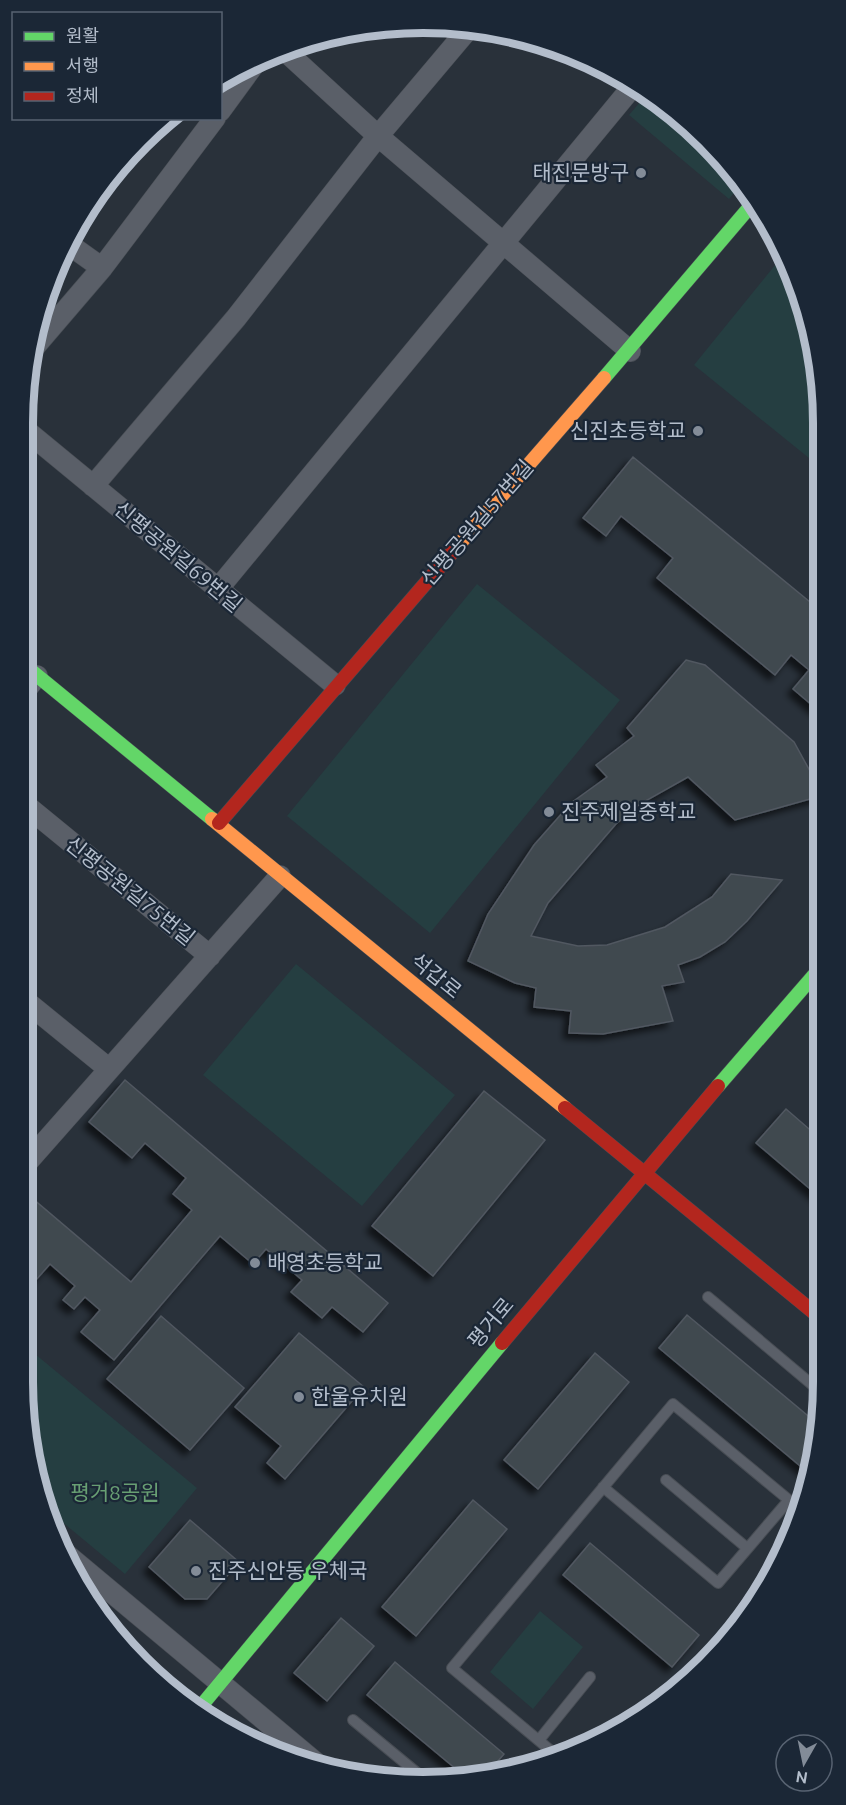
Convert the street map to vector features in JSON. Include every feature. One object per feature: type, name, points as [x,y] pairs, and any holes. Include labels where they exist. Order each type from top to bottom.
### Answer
[{"type":"street","points":[[93,486],[236,318],[378,135],[463,35]]},
{"type":"street","points":[[291,57],[378,135],[630,351]]},
{"type":"street","points":[[222,108],[246,76]]},
{"type":"street","points":[[218,590],[628,92]]},
{"type":"street","points":[[42,338],[102,268],[213,120]]},
{"type":"street","name":"신평공원길57번길","points":[[219,823],[335,685],[630,351],[749,208]]},
{"type":"street","points":[[74,248],[102,268]]},
{"type":"street","name":"신평공원길69번길","points":[[33,437],[335,685]]},
{"type":"street","name":"석갑로","points":[[33,672],[813,1312]]},
{"type":"street","name":"신평공원길75번길","points":[[33,812],[210,956]]},
{"type":"street","points":[[33,1155],[280,876]]},
{"type":"street","name":"평거로","points":[[203,1704],[644,1172],[813,976]]},
{"type":"street","points":[[33,1008],[109,1069]]},
{"type":"street","points":[[78,1563],[304,1753]]},
{"type":"lane","points":[[708,1297],[813,1385]]},
{"type":"lane","points":[[550,1750],[452,1668],[673,1404],[793,1503]]},
{"type":"lane","points":[[666,1480],[747,1548]]},
{"type":"lane","points":[[603,1487],[717,1583],[789,1500]]},
{"type":"lane","points":[[538,1740],[590,1677]]},
{"type":"lane","points":[[353,1720],[416,1772]]},
{"type":"green space","points":[[642,100],[699,147],[736,191],[729,199],[629,115]]},
{"type":"green space","points":[[778,262],[800,322],[806,347],[812,397],[813,461],[694,365]]},
{"type":"green space","points":[[477,584],[620,700],[430,933],[287,816]]},
{"type":"green space","points":[[296,964],[455,1095],[362,1206],[203,1075]]},
{"type":"green space","name":"평거8공원","points":[[33,1352],[197,1488],[125,1574],[58,1519],[46,1483],[36,1433]]},
{"type":"green space","points":[[540,1611],[583,1647],[533,1709],[490,1672]]},
{"type":"building","points":[[633,457],[813,604],[813,706],[793,689],[809,670],[791,655],[775,675],[657,578],[673,558],[621,516],[606,536],[583,518]]},
{"type":"building","points":[[686,660],[705,665],[794,742],[813,776],[813,798],[735,820],[688,777],[640,804],[616,824],[548,903],[531,936],[578,946],[607,945],[665,927],[712,897],[731,874],[782,880],[747,921],[725,942],[700,957],[678,965],[684,982],[662,986],[673,1021],[603,1034],[569,1033],[571,1011],[534,1007],[536,988],[515,983],[468,961],[488,914],[534,845],[571,803],[607,777],[596,765],[634,736],[627,728]]},
{"type":"building","points":[[125,1080],[388,1303],[363,1332],[332,1307],[322,1318],[291,1292],[302,1280],[266,1249],[253,1264],[220,1236],[114,1360],[81,1332],[100,1310],[85,1297],[74,1309],[63,1300],[75,1286],[50,1264],[36,1280],[33,1277],[33,1199],[131,1282],[192,1210],[173,1194],[186,1178],[145,1143],[132,1158],[89,1122]]},
{"type":"building","points":[[484,1091],[545,1140],[433,1276],[372,1226]]},
{"type":"building","points":[[786,1109],[813,1132],[813,1191],[756,1143]]},
{"type":"building","points":[[687,1315],[811,1418],[803,1469],[659,1348]]},
{"type":"building","points":[[161,1316],[244,1388],[190,1450],[107,1379]]},
{"type":"building","name":"한울유치원","points":[[299,1333],[364,1387],[285,1479],[267,1463],[281,1446],[235,1407]]},
{"type":"building","points":[[595,1353],[629,1382],[538,1489],[504,1460]]},
{"type":"building","points":[[473,1500],[507,1529],[416,1636],[382,1607]]},
{"type":"building","points":[[190,1520],[239,1562],[207,1599],[185,1599],[149,1567]]},
{"type":"building","points":[[590,1543],[699,1635],[672,1667],[563,1575]]},
{"type":"building","points":[[341,1618],[374,1646],[327,1701],[294,1673]]},
{"type":"building","points":[[395,1662],[504,1754],[494,1766],[458,1770],[367,1695]]},
{"type":"traffic: fast","points":[[604,378],[749,208]]},
{"type":"traffic: fast","points":[[33,672],[212,819]]},
{"type":"traffic: fast","points":[[718,1086],[813,976]]},
{"type":"traffic: fast","points":[[203,1704],[502,1343]]},
{"type":"traffic: slow","points":[[456,548],[604,378]]},
{"type":"traffic: slow","points":[[212,819],[565,1108]]},
{"type":"traffic: jam","points":[[219,823],[456,548]]},
{"type":"traffic: jam","points":[[502,1343],[718,1086]]},
{"type":"traffic: jam","points":[[565,1108],[813,1312]]},
{"type":"place","name":"태진문방구","points":[[641,173]]},
{"type":"place","name":"신진초등학교","points":[[698,431]]},
{"type":"place","name":"진주제일중학교","points":[[549,812]]},
{"type":"place","name":"배영초등학교","points":[[255,1263]]},
{"type":"place","name":"한울유치원","points":[[299,1397]]},
{"type":"place","name":"진주신안동 우체국","points":[[196,1571]]}]
